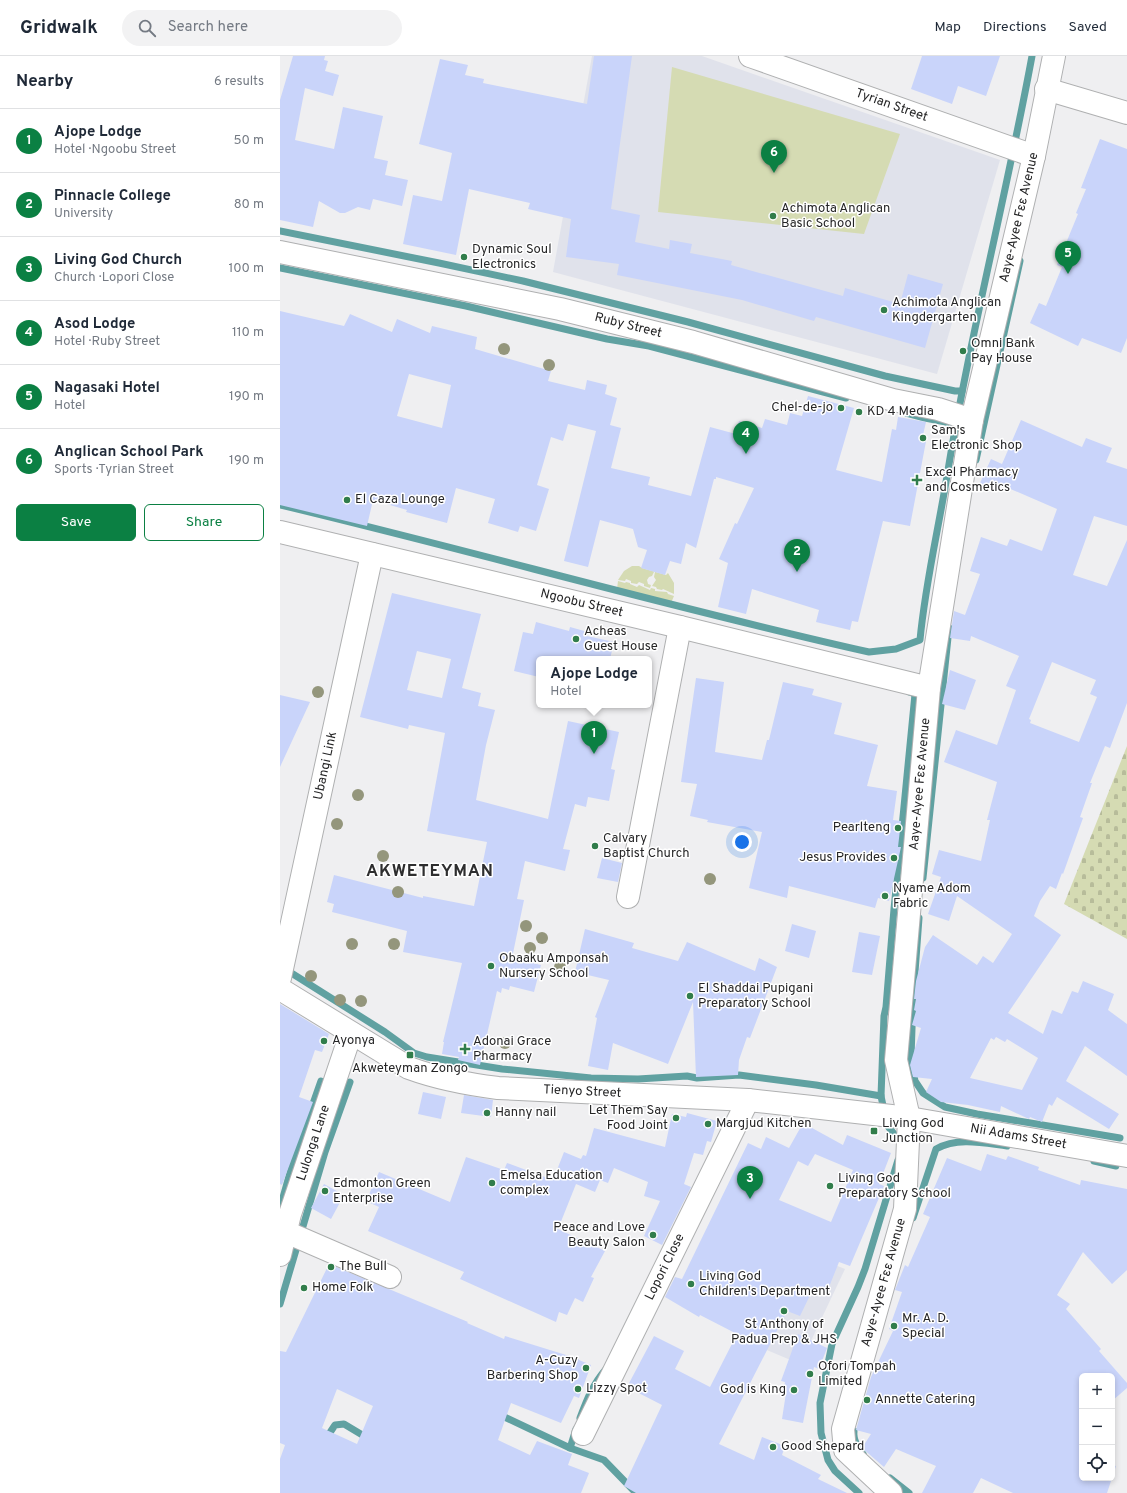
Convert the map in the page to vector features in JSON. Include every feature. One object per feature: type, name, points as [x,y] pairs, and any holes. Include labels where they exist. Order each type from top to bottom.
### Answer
[{"type":"street","name":"Tyrian Street","points":[[750,56],[1034,156]]},
{"type":"street","name":"Aaye-Ayee Fɛɛ Avenue","points":[[891,1493],[845,1450],[843,1429],[905,1209],[909,1118],[896,1060],[928,688],[972,420],[1034,156],[1046,89],[1054,56]]},
{"type":"street","points":[[1046,89],[1127,113]]},
{"type":"street","name":"Ruby Street","points":[[280,252],[560,309],[693,342],[893,400],[938,410],[972,420]]},
{"type":"street","name":"Ngoobu Street","points":[[280,532],[680,627],[928,688]]},
{"type":"street","name":"Ubangi Link","points":[[280,978],[372,554]]},
{"type":"street","points":[[628,897],[680,627]]},
{"type":"street","name":"Tienyo Street","points":[[280,989],[408,1068],[458,1083],[498,1088],[748,1100],[909,1118]]},
{"type":"street","name":"Lulonga Lane","points":[[280,1255],[285,1219],[351,1033]]},
{"type":"street","name":"Lopori Close","points":[[583,1434],[748,1100]]},
{"type":"street","name":"Nii Adams Street","points":[[909,1118],[1127,1156]]},
{"type":"street","points":[[285,1219],[390,1277]]},
{"type":"shaded area","name":"Achimota Anglican Basic School","points":[[592,56],[702,56],[1000,160],[937,374],[553,272]]},
{"type":"shaded area","name":"St Anthony of Padua Prep & JHS","points":[[780,1243],[845,1269],[800,1364],[732,1334]]},
{"type":"green space","points":[[672,67],[900,134],[864,234],[658,212]]},
{"type":"green space","points":[[632,566],[639,566],[666,575],[668,573],[674,583],[674,594],[652,586],[656,580],[654,577],[655,572],[647,580],[648,584],[651,585],[650,588],[639,582],[637,584],[631,583],[631,581],[626,579],[625,581],[618,580],[624,571]]},
{"type":"green space","points":[[618,581],[630,583],[637,587],[639,585],[650,590],[651,588],[655,589],[655,591],[667,592],[668,594],[674,596],[671,603],[617,589]]},
{"type":"green space","points":[[1127,746],[1127,939],[1064,904]]},
{"type":"building","points":[[293,56],[325,56],[324,60],[328,61],[325,71],[339,75],[333,96],[305,88],[295,140],[334,149],[343,107],[383,116],[374,158],[388,161],[385,175],[408,180],[402,206],[373,199],[370,210],[358,207],[345,213],[340,213],[319,201],[313,227],[280,220],[280,100]]},
{"type":"building","points":[[594,56],[632,56],[611,209],[640,215],[635,242],[669,249],[670,240],[692,244],[690,253],[732,261],[731,265],[843,296],[845,288],[900,304],[908,274],[943,284],[925,348],[816,317],[814,321],[742,300],[617,275],[619,264],[566,257],[571,219],[528,209],[530,203],[469,189],[456,255],[403,244],[413,195],[442,201],[452,153],[419,144],[440,59],[468,65],[465,75],[484,79],[483,83],[587,104]]},
{"type":"building","points":[[922,56],[1000,56],[986,96],[958,86],[952,104],[911,89]]},
{"type":"building","points":[[1100,139],[1127,149],[1127,338],[1121,353],[1082,338],[1078,346],[1030,323],[1039,303],[1046,306],[1062,267],[1057,265],[1078,214],[1076,213],[1086,189],[1081,188]]},
{"type":"building","points":[[280,311],[344,326],[350,314],[392,332],[397,319],[430,333],[432,326],[477,337],[475,349],[551,371],[548,381],[585,390],[587,380],[607,385],[605,394],[617,398],[610,425],[621,428],[611,468],[650,477],[648,485],[691,496],[710,427],[736,434],[739,421],[762,428],[765,419],[787,425],[790,413],[802,416],[808,396],[854,408],[836,470],[882,482],[892,429],[896,430],[898,417],[926,422],[923,435],[927,436],[910,526],[883,521],[858,622],[852,621],[850,630],[816,622],[819,610],[752,589],[746,614],[718,607],[728,563],[719,559],[735,523],[737,524],[754,488],[716,477],[716,479],[714,479],[696,548],[686,543],[681,564],[670,561],[665,575],[641,568],[647,550],[638,547],[633,529],[600,520],[588,567],[564,561],[596,431],[568,424],[563,441],[551,437],[537,485],[549,489],[536,531],[520,526],[518,532],[488,523],[495,499],[456,488],[447,523],[406,512],[407,510],[373,500],[367,526],[280,505]],"holes":[[[409,374],[451,385],[442,428],[397,416]]]},
{"type":"building","points":[[1021,420],[1082,447],[1086,438],[1112,448],[1106,462],[1127,469],[1127,526],[1094,516],[1073,575],[1107,586],[1127,540],[1127,703],[1110,748],[1105,746],[1090,783],[1092,783],[1080,817],[1083,818],[1063,874],[1062,873],[1056,889],[1050,886],[1040,901],[1034,916],[1061,935],[1008,1013],[1043,1034],[1052,1010],[1062,1014],[1072,991],[1078,993],[1083,981],[1114,994],[1108,1010],[1127,1024],[1127,1076],[1085,1046],[1066,1081],[1119,1114],[1109,1129],[1057,1097],[1052,1106],[1049,1104],[1042,1122],[1030,1117],[1029,1119],[1001,1106],[1000,1112],[968,1105],[941,1102],[926,1092],[932,1079],[913,1077],[910,1065],[921,1028],[912,1025],[916,1011],[914,1010],[916,999],[914,999],[916,981],[925,947],[933,935],[977,965],[983,956],[993,963],[1012,934],[957,896],[949,921],[928,914],[941,877],[932,874],[939,850],[981,861],[990,820],[987,820],[997,782],[944,762],[956,730],[997,745],[1016,690],[1006,686],[1019,656],[971,636],[970,641],[950,638],[954,611],[965,615],[980,574],[970,571],[981,537],[1007,546],[1010,539],[1042,551],[1057,509],[999,484],[997,491],[980,483],[991,459],[1002,464]],"holes":[[[1052,662],[1096,680],[1090,694],[1097,697],[1079,742],[1030,723],[1031,720],[1029,719]],[[996,1037],[1005,1042],[1007,1039],[1038,1058],[1022,1090],[970,1078],[991,1038],[994,1040]]]},
{"type":"building","points":[[392,593],[481,614],[462,688],[481,693],[478,706],[495,710],[486,745],[476,800],[548,819],[568,721],[619,732],[611,769],[615,770],[609,801],[588,797],[586,807],[575,804],[563,849],[570,850],[565,871],[525,861],[517,899],[524,900],[512,958],[541,965],[534,992],[510,986],[509,990],[502,988],[501,993],[497,991],[480,1065],[458,1060],[459,1057],[442,1054],[443,1042],[462,963],[403,952],[407,931],[332,912],[334,904],[327,902],[334,875],[423,898],[423,896],[474,906],[487,842],[427,831],[445,733],[409,725],[408,729],[360,717]],"holes":[[[417,651],[451,659],[442,698],[407,690]]]},
{"type":"building","points":[[536,622],[569,631],[570,627],[588,632],[587,636],[614,642],[611,656],[536,656],[536,676],[514,671],[523,632],[533,634]]},
{"type":"building","points":[[950,670],[976,680],[965,710],[942,704]]},
{"type":"building","points":[[696,678],[724,682],[715,752],[762,760],[767,740],[769,740],[783,682],[814,689],[812,695],[842,703],[834,734],[878,745],[867,786],[897,791],[893,820],[901,821],[898,847],[901,847],[889,901],[878,898],[875,908],[789,886],[787,898],[749,888],[762,832],[707,822],[708,820],[690,816],[697,784],[681,782]]},
{"type":"building","points":[[280,695],[310,702],[280,767]]},
{"type":"building","points":[[602,858],[622,863],[618,882],[597,878]]},
{"type":"building","points":[[792,924],[816,931],[809,958],[785,951]]},
{"type":"building","points":[[585,929],[634,943],[632,948],[678,961],[687,942],[755,971],[759,958],[777,967],[750,1038],[747,1037],[739,1060],[738,1075],[696,1077],[693,1002],[668,1064],[613,1043],[608,1070],[588,1066],[597,1018],[595,1017],[609,980],[575,972]]},
{"type":"building","points":[[859,932],[880,936],[872,975],[852,972]]},
{"type":"building","points":[[280,1004],[329,1034],[322,1052],[315,1050],[299,1097],[313,1102],[282,1185],[280,1184]]},
{"type":"building","points":[[423,1092],[446,1097],[441,1119],[418,1114]]},
{"type":"building","points":[[464,1095],[493,1100],[491,1117],[461,1113]]},
{"type":"building","points":[[687,1113],[717,1121],[711,1142],[707,1141],[703,1155],[694,1153],[684,1184],[691,1187],[662,1245],[644,1236],[660,1201],[644,1196],[648,1182],[614,1168],[608,1183],[600,1180],[595,1192],[576,1184],[558,1229],[605,1251],[591,1277],[594,1278],[583,1302],[575,1298],[567,1315],[559,1312],[556,1322],[460,1279],[464,1272],[368,1231],[379,1207],[366,1201],[379,1172],[450,1202],[466,1157],[504,1170],[507,1163],[553,1180],[564,1152],[581,1159],[583,1155],[586,1156],[594,1128],[665,1147],[672,1114],[686,1117]]},
{"type":"building","points":[[803,1123],[843,1145],[847,1135],[891,1153],[879,1184],[884,1186],[850,1266],[839,1262],[827,1292],[814,1287],[800,1316],[787,1311],[719,1444],[754,1460],[762,1437],[785,1446],[782,1455],[821,1475],[818,1479],[847,1493],[636,1493],[624,1486],[662,1405],[627,1387],[654,1336],[684,1351],[675,1369],[710,1387],[737,1334],[700,1315],[699,1317],[665,1297],[675,1277],[682,1279],[748,1143],[761,1149],[766,1137],[789,1148]],"holes":[[[815,1154],[853,1170],[831,1222],[779,1200],[798,1161],[808,1166]]]},
{"type":"building","points":[[987,1154],[1006,1160],[1008,1156],[1039,1167],[1038,1170],[1080,1185],[1081,1180],[1127,1189],[1127,1270],[1112,1284],[1083,1252],[1057,1295],[1070,1304],[1066,1309],[1101,1349],[1099,1351],[1127,1383],[1127,1388],[1115,1398],[1115,1373],[1079,1373],[1079,1481],[1111,1481],[1107,1493],[1013,1493],[981,1478],[973,1493],[922,1493],[936,1466],[896,1449],[884,1467],[862,1448],[871,1434],[856,1430],[871,1377],[893,1331],[889,1329],[902,1292],[895,1290],[905,1265],[908,1267],[930,1217],[923,1214],[947,1158],[981,1171]]},
{"type":"building","points":[[324,1184],[344,1195],[331,1219],[311,1208]]},
{"type":"building","points":[[329,1264],[468,1322],[467,1323],[504,1339],[505,1336],[579,1359],[591,1365],[579,1398],[574,1396],[561,1423],[511,1403],[498,1440],[530,1455],[537,1441],[572,1454],[568,1465],[589,1473],[581,1493],[280,1493],[280,1459],[285,1445],[280,1443],[280,1351],[286,1352]],"holes":[[[337,1389],[373,1406],[357,1444],[322,1428]]]},
{"type":"building","points":[[798,1334],[827,1348],[819,1369],[814,1367],[803,1423],[782,1419],[786,1393],[783,1392],[785,1382],[781,1381]]},
{"type":"waterway","points":[[280,505],[648,599],[869,652],[896,649],[920,640],[928,578],[956,423],[1032,56]]},
{"type":"waterway","points":[[280,231],[523,281],[688,322],[885,376],[955,391],[962,391]]},
{"type":"waterway","points":[[976,460],[1020,261]]},
{"type":"waterway","points":[[280,268],[466,306],[607,339],[649,346],[846,398]]},
{"type":"waterway","points":[[906,413],[951,423]]},
{"type":"waterway","points":[[923,878],[949,628]]},
{"type":"waterway","points":[[901,1146],[901,1143],[887,1125],[881,1096],[884,1016],[915,694],[909,692]]},
{"type":"waterway","points":[[919,918],[913,999],[911,1058],[915,1081],[923,1093],[945,1107],[977,1114],[1120,1138]]},
{"type":"waterway","points":[[285,969],[385,1032],[414,1053],[427,1057],[502,1069],[591,1078],[638,1079],[687,1076],[697,1078],[739,1075],[816,1085],[881,1096]]},
{"type":"waterway","points":[[280,1208],[295,1155],[321,1081]]},
{"type":"waterway","points":[[280,1304],[325,1152],[350,1082]]},
{"type":"waterway","points":[[913,1218],[936,1149],[944,1145],[962,1142],[980,1142],[1007,1146]]},
{"type":"waterway","points":[[859,1493],[835,1471],[828,1460],[821,1433],[820,1403],[832,1344],[865,1269],[898,1160]]},
{"type":"waterway","points":[[1094,1161],[1116,1166]]},
{"type":"waterway","points":[[580,1418],[597,1380],[606,1369]]},
{"type":"waterway","points":[[498,1414],[570,1448],[604,1460],[636,1493]]},
{"type":"waterway","points":[[325,1440],[335,1425],[344,1424],[369,1439]]},
{"type":"waterway","points":[[570,1448],[576,1429]]},
{"type":"waterway","points":[[854,1431],[856,1444],[863,1454]]},
{"type":"waterway","points":[[890,1478],[909,1493]]},
{"type":"place","name":"Anglican School Park","points":[[774,173]]},
{"type":"place","name":"Achimota Anglican Basic School","points":[[773,216]]},
{"type":"place","name":"Dynamic Soul Electronics","points":[[464,257]]},
{"type":"place","name":"Nagasaki Hotel","points":[[1068,274]]},
{"type":"place","name":"Achimota Anglican Kingdergarten","points":[[884,310]]},
{"type":"place","name":"Omni Bank Pay House","points":[[963,351]]},
{"type":"place","name":"Chel-de-jo","points":[[841,408]]},
{"type":"place","name":"KD 4 Media","points":[[859,412]]},
{"type":"place","name":"Sam's Electronic Shop","points":[[923,438]]},
{"type":"place","name":"Asod Lodge","points":[[746,454]]},
{"type":"place","name":"Excel Pharmacy and Cosmetics","points":[[917,480]]},
{"type":"place","name":"El Caza Lounge","points":[[347,500]]},
{"type":"place","name":"Pinnacle College","points":[[797,572]]},
{"type":"place","name":"Acheas Guest House","points":[[576,639]]},
{"type":"place","name":"Ajope Lodge","points":[[594,754]]},
{"type":"place","name":"Pearlteng","points":[[898,828]]},
{"type":"place","name":"Calvary Baptist Church","points":[[595,846]]},
{"type":"place","name":"Jesus Provides","points":[[894,858]]},
{"type":"place","name":"Nyame Adom Fabric","points":[[885,896]]},
{"type":"place","name":"Obaaku Amponsah Nursery School","points":[[491,966]]},
{"type":"place","name":"El Shaddai Pupigani Preparatory School","points":[[690,996]]},
{"type":"place","name":"Ayonya","points":[[324,1041]]},
{"type":"place","name":"Adonai Grace Pharmacy","points":[[465,1049]]},
{"type":"place","name":"Akweteyman Zongo","points":[[410,1055]]},
{"type":"place","name":"Hanny nail","points":[[487,1113]]},
{"type":"place","name":"Let Them Say Food Joint","points":[[676,1118]]},
{"type":"place","name":"Margjud Kitchen","points":[[708,1124]]},
{"type":"place","name":"Living God Junction","points":[[874,1131]]},
{"type":"place","name":"Emelsa Education complex","points":[[492,1183]]},
{"type":"place","name":"Living God Preparatory School","points":[[830,1186]]},
{"type":"place","name":"Edmonton Green Enterprise","points":[[325,1191]]},
{"type":"place","name":"Living God Church","points":[[750,1199]]},
{"type":"place","name":"Peace and Love Beauty Salon","points":[[653,1235]]},
{"type":"place","name":"The Bull","points":[[331,1267]]},
{"type":"place","name":"Living God Children's Department","points":[[691,1284]]},
{"type":"place","name":"Home Folk","points":[[304,1288]]},
{"type":"place","name":"St Anthony of Padua Prep & JHS","points":[[784,1311]]},
{"type":"place","name":"Mr. A. D. Special","points":[[894,1326]]},
{"type":"place","name":"A-Cuzy Barbering Shop","points":[[586,1368]]},
{"type":"place","name":"Ofori Tompah Limited","points":[[810,1374]]},
{"type":"place","name":"Lizzy Spot","points":[[578,1389]]},
{"type":"place","name":"God is King","points":[[794,1390]]},
{"type":"place","name":"Annette Catering","points":[[867,1400]]},
{"type":"place","name":"Good Shepard","points":[[773,1447]]},
{"type":"district","name":"AKWETEYMAN","points":[[430,872]]}]
